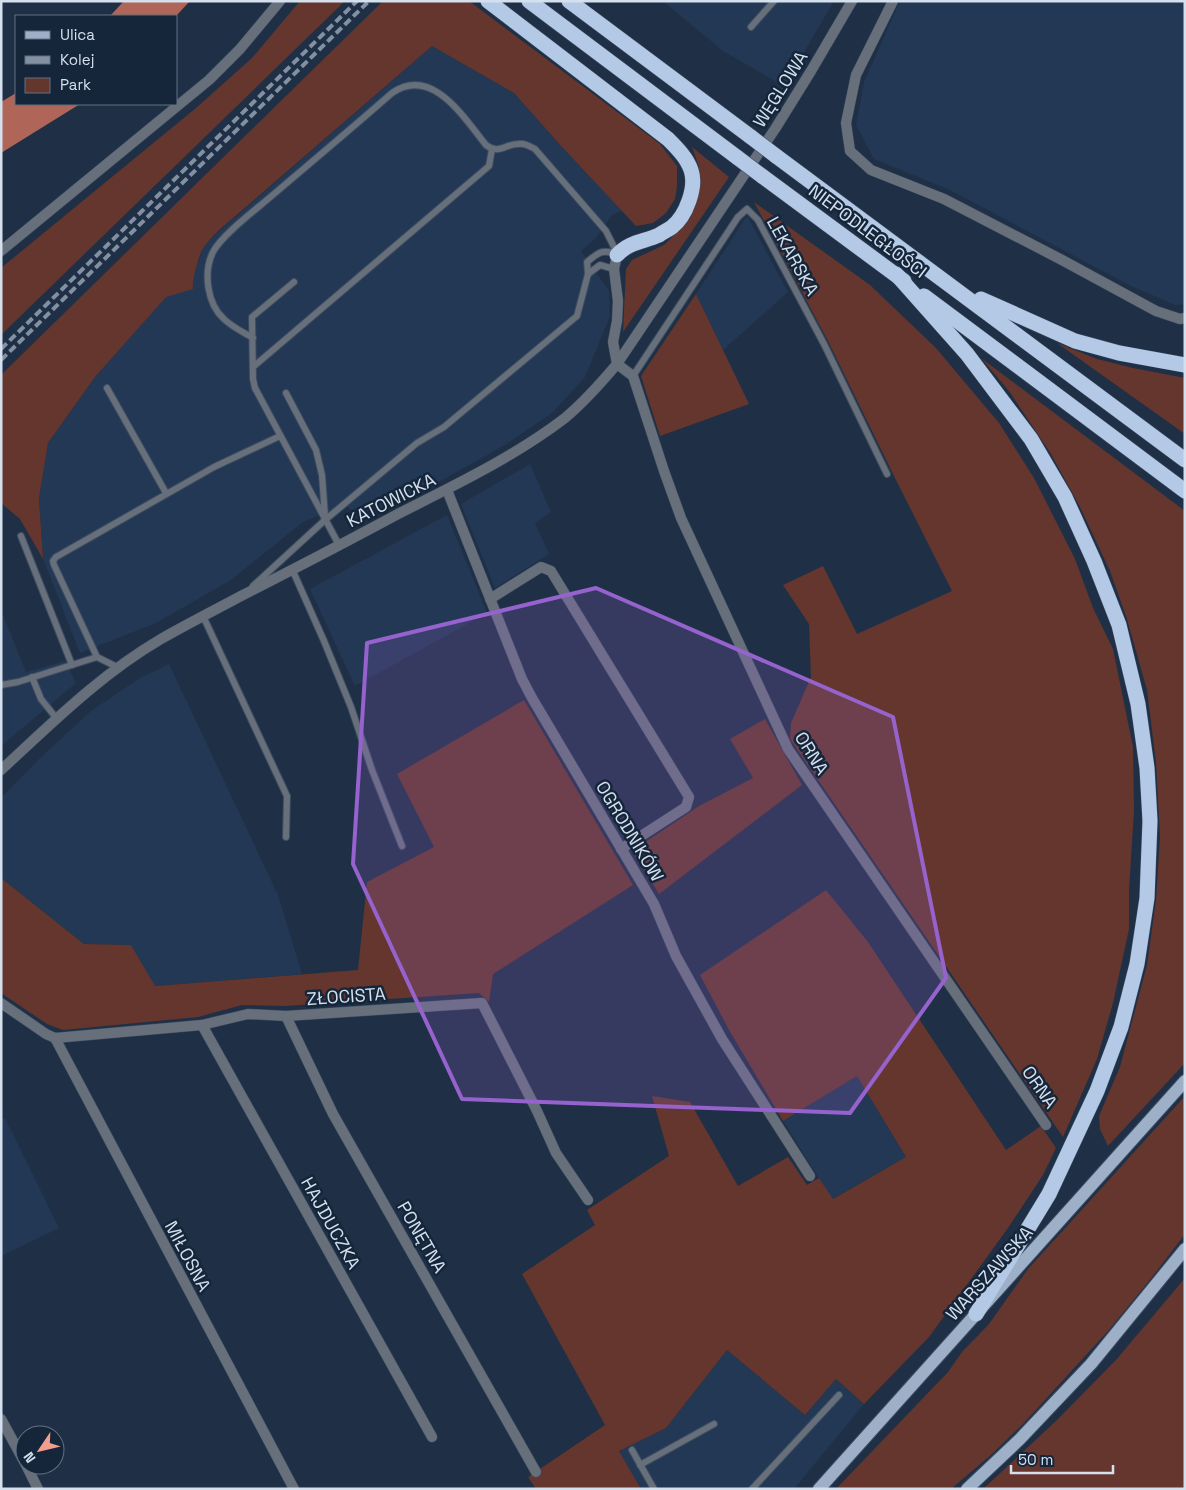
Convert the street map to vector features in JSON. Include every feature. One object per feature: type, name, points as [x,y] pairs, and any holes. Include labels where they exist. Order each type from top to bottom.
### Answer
[{"type":"highway","points":[[488,1],[668,139],[682,154],[692,171],[692,192],[684,211],[673,226],[657,236],[630,245],[616,262]]},
{"type":"highway","name":"NIEPODLEGŁOŚCI","points":[[529,1],[1185,490]]},
{"type":"highway","name":"NIEPODLEGŁOŚCI","points":[[569,1],[1185,460]]},
{"type":"highway","points":[[896,274],[968,354],[1032,439],[1065,497],[1094,561],[1119,625],[1138,704],[1147,768],[1150,821],[1147,898],[1137,964],[1121,1027],[1097,1091],[1049,1194],[976,1314]]},
{"type":"highway","points":[[955,287],[1075,341],[1119,353],[1185,365]]},
{"type":"main road","name":"WARSZAWSKA","points":[[819,1489],[1185,1081]]},
{"type":"main road","points":[[967,1489],[1020,1439],[1091,1364],[1185,1249]]},
{"type":"street","points":[[1,251],[209,80],[240,49],[280,1]]},
{"type":"street","name":"WĘGLOWA","points":[[733,192],[795,97],[852,1]]},
{"type":"street","points":[[893,1],[856,75],[846,123],[850,151],[871,170],[944,199],[1156,311],[1180,319],[1185,318]]},
{"type":"street","name":"KATOWICKA","points":[[1,770],[88,691],[117,668],[147,648],[292,569],[447,490],[511,454],[566,417],[600,384],[617,364],[733,192]]},
{"type":"street","points":[[616,262],[618,321],[613,342],[617,364],[633,376]]},
{"type":"street","name":"ORNA","points":[[633,376],[681,518],[788,749],[1046,1125]]},
{"type":"street","name":"OGRODNIKÓW","points":[[447,490],[522,679],[532,698],[654,904],[676,956],[722,1038],[810,1176]]},
{"type":"street","points":[[490,599],[541,567],[551,571],[689,797],[686,807],[621,849]]},
{"type":"street","points":[[1,1003],[54,1038]]},
{"type":"street","name":"ZŁOCISTA","points":[[54,1038],[202,1025],[248,1014],[286,1016],[482,1003],[556,1152],[588,1200]]},
{"type":"street","name":"PONĘTNA","points":[[286,1016],[333,1114],[536,1472]]},
{"type":"street","name":"HAJDUCZKA","points":[[202,1025],[432,1437]]},
{"type":"street","name":"MIŁOSNA","points":[[54,1038],[294,1489]]},
{"type":"street","points":[[1,1418],[15,1445]]},
{"type":"street","points":[[31,1475],[38,1489]]},
{"type":"lane","points":[[751,27],[774,1]]},
{"type":"lane","points":[[253,338],[225,320],[215,306],[210,295],[208,283],[209,266],[213,252],[220,242],[239,224],[392,93],[399,88],[412,85],[425,86],[439,92],[452,103],[486,145],[492,149],[498,150],[517,144],[527,144],[535,148],[606,231],[616,262]]},
{"type":"lane","points":[[253,367],[489,166],[492,149]]},
{"type":"lane","name":"LEKARSKA","points":[[633,376],[738,216],[747,209],[758,220],[824,344],[887,474]]},
{"type":"lane","points":[[243,596],[325,520],[417,443],[444,427],[577,316],[588,274],[586,262],[597,253],[606,251],[616,262]]},
{"type":"lane","points":[[588,274],[600,265],[616,262]]},
{"type":"lane","points":[[294,282],[252,317],[255,388],[339,545]]},
{"type":"lane","points":[[107,388],[166,493]]},
{"type":"lane","points":[[286,392],[316,450],[322,475],[325,520]]},
{"type":"lane","points":[[117,668],[97,657],[53,561],[56,557],[166,493],[214,467],[280,436]]},
{"type":"lane","points":[[21,536],[72,664]]},
{"type":"lane","points":[[292,569],[351,707],[372,770],[402,846]]},
{"type":"lane","points":[[203,616],[287,796],[286,837]]},
{"type":"lane","points":[[1,685],[18,682],[97,657]]},
{"type":"lane","points":[[32,677],[41,699],[57,719]]},
{"type":"lane","points":[[752,1489],[838,1395]]},
{"type":"lane","points":[[640,1466],[714,1424]]},
{"type":"lane","points":[[632,1450],[654,1489]]},
{"type":"highlighted area","points":[[596,588],[893,717],[946,978],[850,1113],[462,1099],[353,864],[367,643]]},
{"type":"shaded area","points":[[124,1],[190,1],[177,15],[111,15]]},
{"type":"shaded area","points":[[663,1],[834,1],[784,86],[723,51]]},
{"type":"shaded area","points":[[900,1],[1185,1],[1185,304],[1175,305],[1129,285],[950,190],[874,159],[856,125],[864,82]]},
{"type":"shaded area","points":[[432,46],[514,93],[622,211],[612,215],[595,239],[581,251],[609,291],[610,316],[585,377],[552,413],[505,445],[444,479],[367,519],[344,505],[303,522],[231,580],[156,623],[80,653],[43,559],[39,498],[48,443],[95,377],[166,296],[193,289],[192,282],[202,250],[208,241]]},
{"type":"shaded area","points":[[15,94],[15,105],[78,105],[1,153],[1,102]]},
{"type":"shaded area","points":[[747,216],[788,292],[723,350],[696,294]]},
{"type":"shaded area","points":[[530,464],[551,512],[535,523],[549,554],[495,588],[461,504]]},
{"type":"shaded area","points":[[447,515],[487,613],[355,686],[310,589]]},
{"type":"shaded area","points":[[1,610],[26,672],[65,661],[76,683],[1,746]]},
{"type":"shaded area","points":[[169,664],[278,895],[302,974],[154,986],[131,945],[84,944],[1,878],[1,798],[40,758],[91,711],[140,678]]},
{"type":"shaded area","points":[[857,1076],[906,1157],[832,1199],[783,1121]]},
{"type":"shaded area","points":[[5,1118],[59,1228],[1,1256],[1,1120]]},
{"type":"shaded area","points":[[727,1350],[805,1415],[836,1379],[864,1404],[794,1489],[641,1489],[619,1451],[666,1428]]},
{"type":"green space","points":[[300,1],[345,1],[1,335],[1,268],[196,108],[252,58]]},
{"type":"green space","points":[[383,1],[469,1],[660,144],[677,166],[675,199],[666,213],[653,223],[636,226],[514,93],[432,46],[218,231],[202,250],[194,275],[193,289],[166,297],[95,377],[48,443],[39,498],[43,559],[20,519],[1,503],[1,375]]},
{"type":"green space","points":[[692,147],[729,177],[623,332],[626,269],[632,260],[664,245],[678,231],[699,191],[699,167]]},
{"type":"green space","points":[[754,202],[870,285],[936,348],[999,423],[1034,478],[1075,559],[1093,608],[1113,649],[1133,747],[1134,810],[1129,890],[1129,929],[1113,1003],[1097,1059],[1063,1137],[790,739],[791,723],[811,677],[809,624],[783,585],[823,566],[857,634],[952,591],[828,341]]},
{"type":"green space","points":[[696,294],[749,404],[660,436],[641,376]]},
{"type":"green space","points":[[1057,343],[1097,359],[1185,378],[1185,434]]},
{"type":"green space","points":[[981,358],[1185,511],[1185,1063],[1108,1146],[1100,1129],[1099,1116],[1120,1067],[1147,965],[1156,900],[1160,837],[1156,762],[1147,690],[1127,619],[1110,571],[1080,507],[1051,454],[1009,391]]},
{"type":"green space","points":[[524,700],[633,885],[493,974],[489,1002],[479,993],[285,1006],[242,1005],[198,1017],[63,1030],[47,1024],[1,993],[1,878],[84,944],[131,945],[155,986],[358,970],[367,882],[434,847],[397,774]]},
{"type":"green space","points":[[765,719],[802,785],[659,894],[632,851],[699,806],[753,778],[730,739]]},
{"type":"green space","points":[[826,890],[868,942],[1006,1150],[1041,1126],[1056,1148],[1043,1175],[1008,1228],[929,1337],[864,1404],[836,1379],[805,1415],[727,1350],[666,1428],[619,1451],[641,1489],[536,1489],[528,1477],[605,1425],[522,1274],[595,1225],[587,1210],[669,1156],[652,1096],[690,1102],[738,1186],[788,1157],[807,1185],[819,1178],[833,1199],[906,1157],[857,1076],[783,1121],[729,1030],[700,975]]},
{"type":"green space","points":[[1185,1096],[1185,1234],[1108,1331],[1023,1424],[951,1489],[836,1489],[948,1372],[962,1352],[989,1324],[1028,1269]]},
{"type":"green space","points":[[1185,1278],[1185,1489],[983,1489],[1056,1421],[1116,1360]]},
{"type":"railway","points":[[1,349],[357,1]]},
{"type":"railway","points":[[1,360],[369,1]]}]
